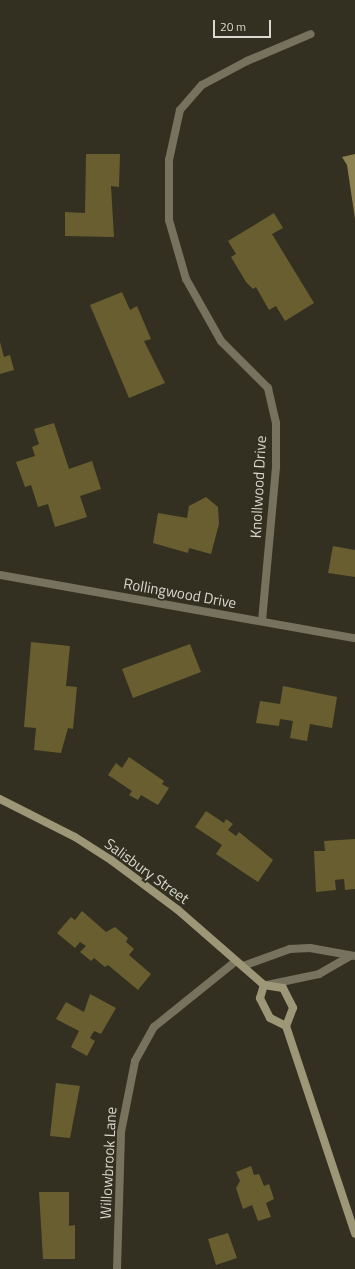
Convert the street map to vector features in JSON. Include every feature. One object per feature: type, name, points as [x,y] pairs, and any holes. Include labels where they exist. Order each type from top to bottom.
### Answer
[{"type":"main road","name":"Salisbury Street","points":[[0,800],[75,837],[111,860],[178,910],[264,985]]},
{"type":"main road","points":[[286,1026],[270,1018],[260,998],[264,985],[283,988],[294,1008],[286,1026],[355,1234]]},
{"type":"street","name":"Knollwood Drive","points":[[262,621],[276,466],[276,423],[268,388],[221,342],[186,279],[169,220],[169,160],[180,110],[202,85],[247,61],[311,34]]},
{"type":"street","name":"Rollingwood Drive","points":[[0,575],[355,638]]},
{"type":"street","points":[[243,966],[290,949],[310,948],[352,956]]},
{"type":"street","points":[[264,985],[320,974],[352,956]]},
{"type":"street","name":"Willowbrook Lane","points":[[117,1269],[121,1132],[134,1061],[154,1027],[236,961]]},
{"type":"shaded area","points":[[355,154],[355,219],[347,165],[342,157]]},
{"type":"building","points":[[86,154],[120,154],[119,187],[111,186],[114,237],[65,236],[65,212],[85,213]]},
{"type":"building","points":[[274,213],[283,228],[272,234],[314,303],[285,321],[276,306],[269,310],[256,287],[253,289],[246,282],[231,257],[236,254],[228,241]]},
{"type":"building","points":[[122,292],[130,310],[137,306],[151,339],[144,341],[165,383],[129,398],[90,305]]},
{"type":"building","points":[[0,342],[4,357],[10,355],[14,370],[0,374]]},
{"type":"building","points":[[54,423],[69,469],[92,461],[101,489],[80,496],[87,517],[55,527],[48,504],[38,507],[31,485],[25,487],[16,462],[35,456],[32,447],[39,444],[34,429]]},
{"type":"building","points":[[206,497],[218,507],[219,524],[211,554],[189,548],[188,553],[153,543],[158,513],[187,518],[189,506]]},
{"type":"building","points":[[333,546],[355,550],[355,577],[328,573]]},
{"type":"building","points":[[31,642],[70,646],[66,686],[77,687],[73,729],[68,728],[61,753],[34,750],[36,728],[24,727]]},
{"type":"building","points":[[190,644],[201,672],[133,698],[122,669]]},
{"type":"building","points":[[283,686],[337,697],[332,728],[310,724],[307,741],[290,738],[293,721],[280,719],[279,726],[256,723],[260,701],[280,704]]},
{"type":"building","points":[[129,757],[164,781],[162,784],[169,788],[158,805],[141,795],[138,800],[129,795],[132,791],[108,775],[116,763],[122,768]]},
{"type":"building","points":[[206,811],[224,823],[226,819],[233,824],[228,830],[236,836],[239,832],[273,860],[258,882],[216,854],[222,845],[195,827]]},
{"type":"building","points":[[355,839],[355,889],[345,890],[344,879],[335,880],[336,890],[316,892],[314,851],[325,851],[324,841]]},
{"type":"building","points":[[82,911],[106,932],[115,927],[128,938],[126,942],[134,949],[129,955],[151,974],[138,990],[108,965],[105,967],[94,958],[91,961],[80,952],[86,946],[80,942],[75,948],[57,933],[71,917],[75,920]]},
{"type":"building","points":[[90,994],[116,1008],[101,1034],[94,1031],[90,1038],[95,1041],[87,1056],[71,1047],[79,1031],[56,1019],[66,1002],[84,1012]]},
{"type":"building","points":[[56,1083],[80,1086],[70,1138],[50,1136]]},
{"type":"building","points":[[251,1166],[254,1175],[259,1174],[264,1186],[269,1184],[274,1199],[266,1203],[271,1217],[258,1221],[252,1205],[243,1209],[236,1188],[240,1181],[236,1172]]},
{"type":"building","points":[[39,1192],[69,1192],[69,1226],[75,1225],[75,1259],[43,1259]]},
{"type":"building","points":[[228,1233],[237,1258],[216,1265],[208,1239]]}]
